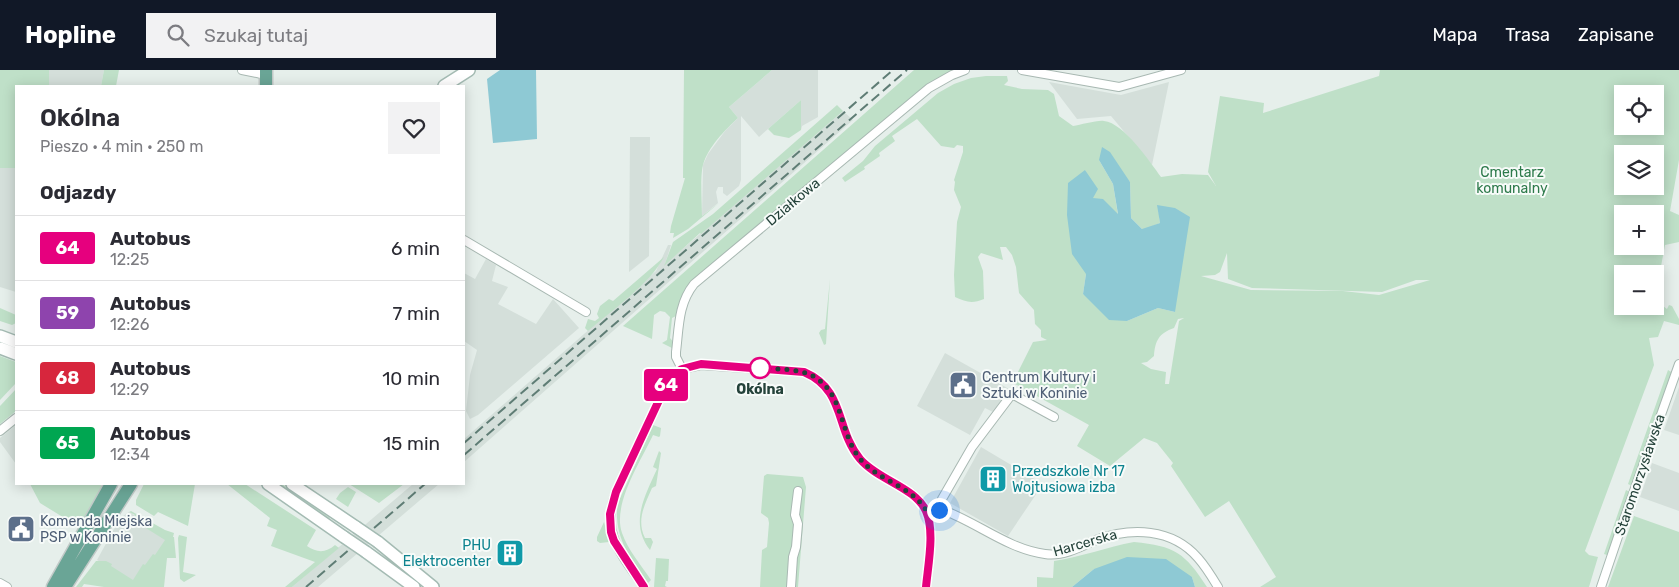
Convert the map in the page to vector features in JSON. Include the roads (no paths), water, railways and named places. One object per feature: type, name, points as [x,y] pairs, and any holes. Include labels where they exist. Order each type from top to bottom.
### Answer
[{"type":"main road","points":[[446,85],[470,70]]},
{"type":"main road","points":[[0,336],[15,342]]},
{"type":"main road","points":[[0,348],[15,354]]},
{"type":"main road","points":[[53,587],[110,485]]},
{"type":"main road","points":[[65,587],[130,485]]},
{"type":"main road","points":[[269,485],[414,587]]},
{"type":"main road","points":[[293,485],[378,542],[433,587]]},
{"type":"street","points":[[242,70],[266,77]]},
{"type":"street","name":"Działkowa","points":[[682,369],[676,357],[680,313],[685,297],[694,284],[929,88],[965,70]]},
{"type":"street","points":[[1022,70],[1119,87],[1181,70]]},
{"type":"street","points":[[465,241],[586,312]]},
{"type":"street","name":"Staromorzysławska","points":[[1602,587],[1622,522],[1679,364]]},
{"type":"street","points":[[644,587],[614,541],[610,521],[611,508],[616,492],[664,389],[674,374],[682,369],[693,366],[710,365],[794,370],[814,376],[828,388],[850,444],[861,460],[875,472],[913,495],[927,512],[930,538],[926,587]]},
{"type":"street","points":[[927,512],[939,510],[942,500],[972,447],[1012,394],[1054,417]]},
{"type":"street","points":[[0,431],[15,419]]},
{"type":"street","points":[[791,587],[798,524],[795,515],[798,492]]},
{"type":"street","name":"Harcerska","points":[[939,510],[947,512],[1020,547],[1044,554],[1064,553],[1104,537],[1124,532],[1135,531],[1163,535],[1177,541],[1192,552],[1218,587]]},
{"type":"street","points":[[0,583],[7,587]]},
{"type":"water","points":[[500,70],[536,70],[537,139],[493,143],[487,79]]},
{"type":"water","points":[[1102,147],[1110,152],[1130,182],[1131,218],[1142,229],[1160,223],[1157,205],[1175,208],[1190,217],[1175,312],[1158,308],[1127,321],[1109,320],[1083,294],[1086,274],[1072,254],[1067,215],[1068,183],[1085,170],[1098,189],[1093,198],[1103,199],[1118,214],[1113,184],[1099,160]]},
{"type":"water","points":[[1127,557],[1166,559],[1192,577],[1195,587],[1072,587],[1094,569]]},
{"type":"railway","points":[[465,442],[893,70]]},
{"type":"railway","points":[[465,454],[907,70]]},
{"type":"railway","points":[[306,587],[424,485]]},
{"type":"place","name":"Okólna","points":[[760,368]]},
{"type":"place","name":"Centrum Kultury i Sztuki w Koninie","points":[[963,385]]},
{"type":"place","name":"Przedszkole Nr 17 Wojtusiowa izba","points":[[993,479]]},
{"type":"place","name":"Komenda Miejska PSP w Koninie","points":[[21,529]]},
{"type":"place","name":"PHU Elektrocenter","points":[[510,553]]},
{"type":"park label","name":"Cmentarz komunalny","points":[[1512,180]]}]
